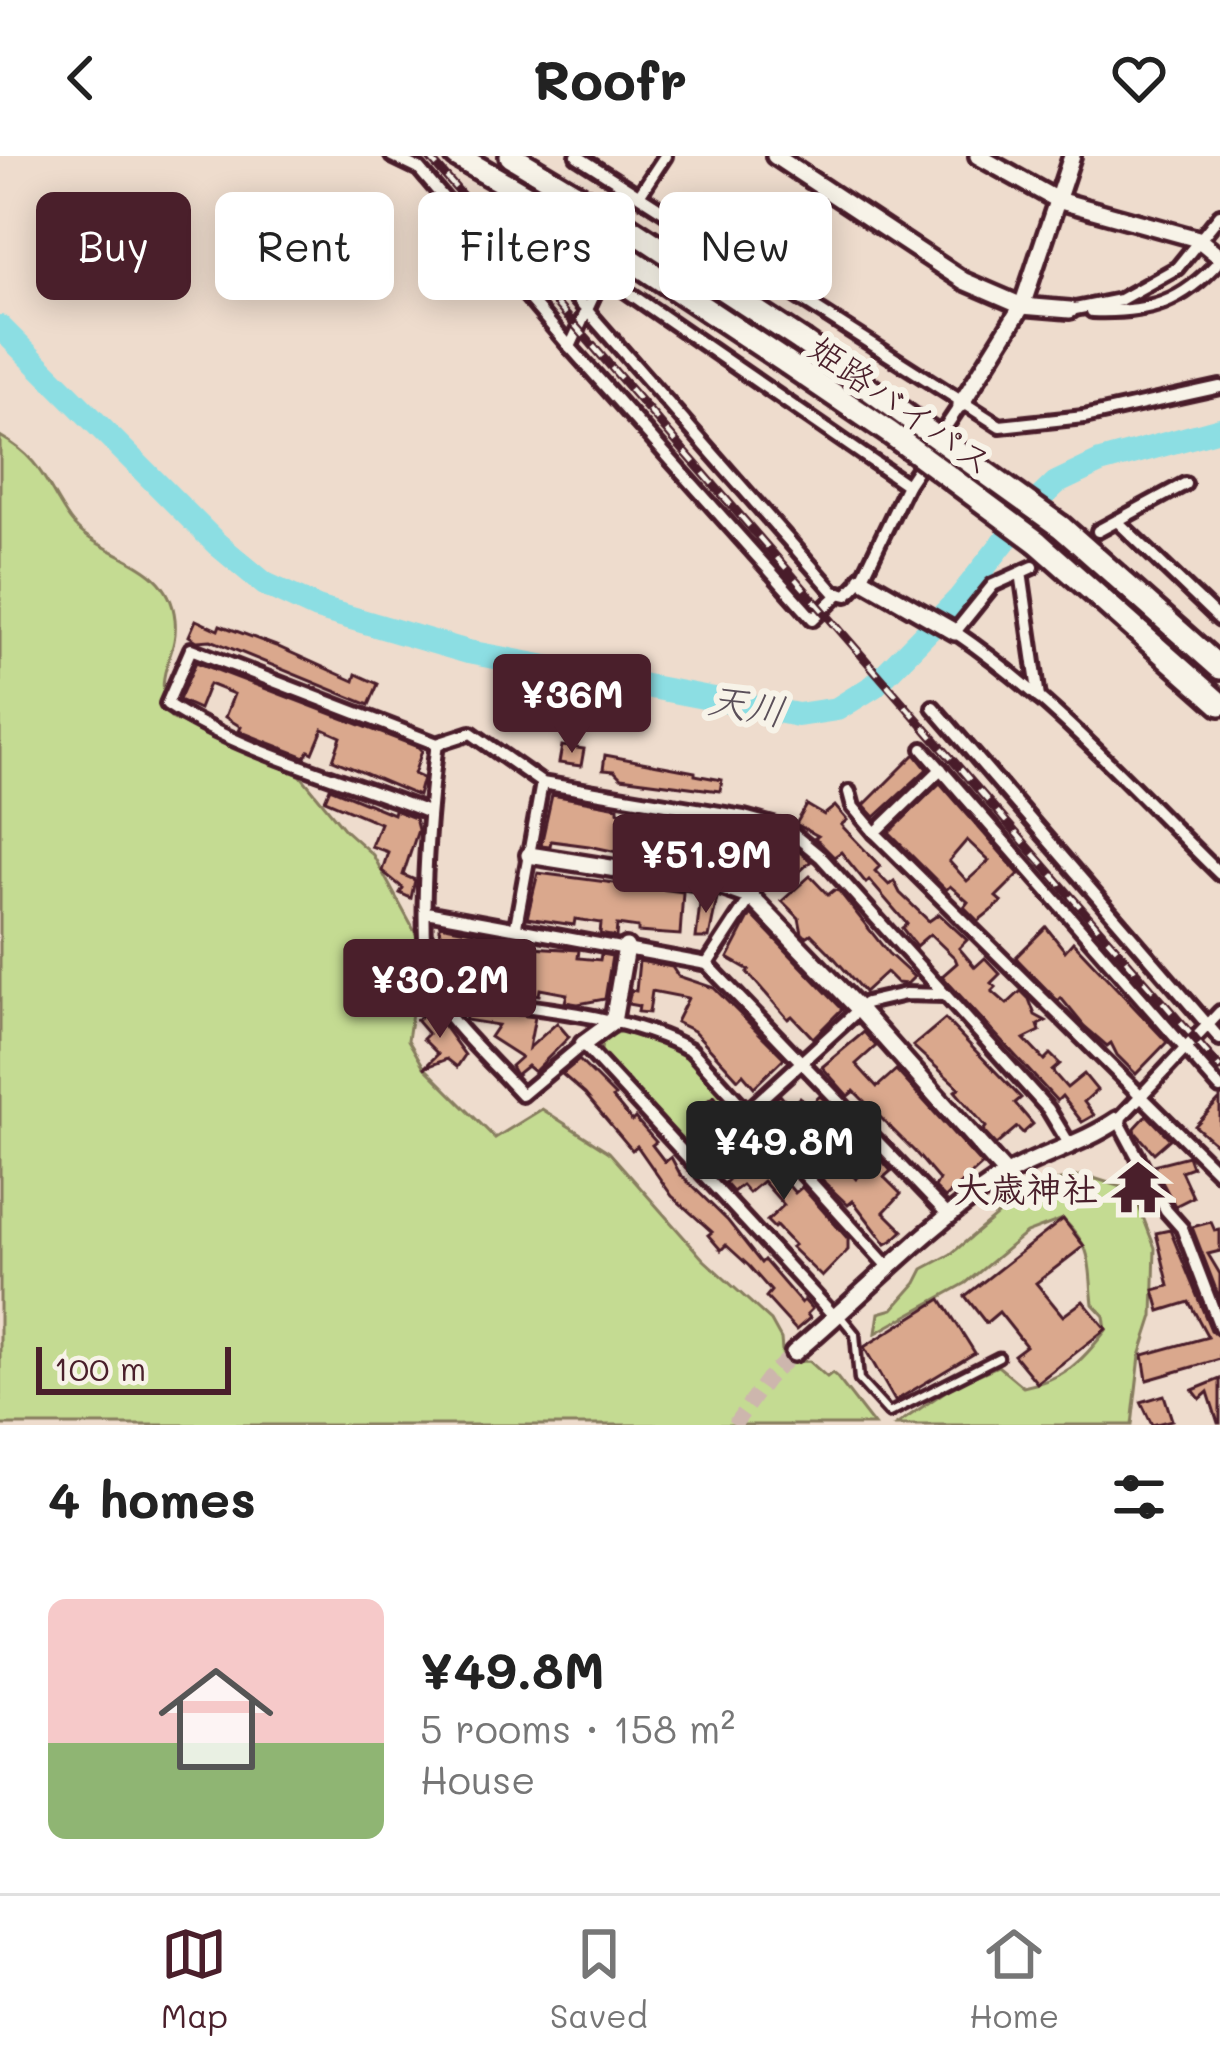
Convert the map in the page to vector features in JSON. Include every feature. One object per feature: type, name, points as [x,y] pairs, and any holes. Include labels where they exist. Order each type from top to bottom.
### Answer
[{"type":"highway","name":"姫路バイパス","points":[[457,156],[597,237],[890,433],[1037,542],[1220,704]]},
{"type":"highway","name":"姫路バイパス","points":[[511,156],[802,341],[1061,527],[1220,668]]},
{"type":"street","points":[[392,156],[419,169],[813,619],[840,593]]},
{"type":"street","points":[[578,156],[1000,426],[1084,417],[1220,387]]},
{"type":"street","points":[[640,194],[665,156]]},
{"type":"street","points":[[775,156],[964,281],[1022,306],[1117,312],[1162,304],[1196,286],[1220,258],[1198,239],[1057,200],[978,156]]},
{"type":"street","points":[[577,300],[822,578],[847,595],[867,581],[908,485],[1022,306],[1072,156]]},
{"type":"street","points":[[1070,310],[1120,300],[1177,268],[1220,215]]},
{"type":"street","points":[[635,297],[908,485]]},
{"type":"street","points":[[571,346],[592,300]]},
{"type":"street","points":[[1098,531],[1185,484]]},
{"type":"street","points":[[1117,520],[1220,620]]},
{"type":"street","points":[[952,630],[993,585],[1027,570],[1039,698]]},
{"type":"street","points":[[867,581],[1001,664],[1220,874]]},
{"type":"street","points":[[427,812],[244,741],[167,704],[191,650],[437,744],[471,733],[542,783],[744,817],[787,829],[821,857],[1048,1109],[1071,1148]]},
{"type":"street","points":[[932,707],[1220,1039]]},
{"type":"street","points":[[437,744],[427,812],[426,912],[433,994],[522,1095],[613,1022],[626,947]]},
{"type":"street","points":[[923,749],[1220,1088]]},
{"type":"street","points":[[875,833],[941,769]]},
{"type":"street","points":[[516,926],[542,783]]},
{"type":"street","points":[[849,792],[853,807],[875,833],[1220,1174]]},
{"type":"street","points":[[707,964],[751,897],[787,829]]},
{"type":"street","points":[[530,855],[717,886],[751,897],[859,1009],[1006,1174]]},
{"type":"street","points":[[426,912],[707,964],[949,1216]]},
{"type":"street","points":[[433,994],[613,1022],[660,1033],[691,1049],[890,1269]]},
{"type":"street","points":[[692,1162],[866,1003],[904,994],[944,994]]},
{"type":"street","points":[[794,1353],[949,1216],[1006,1174],[1071,1148],[1118,1120],[1220,1012]]},
{"type":"street","points":[[583,1044],[838,1316]]},
{"type":"street","points":[[1118,1120],[1166,1210],[1182,1228],[1220,1327]]},
{"type":"lane","points":[[838,1316],[855,1334],[859,1380],[889,1413],[999,1357]]},
{"type":"green space","points":[[0,436],[35,464],[82,533],[147,571],[170,599],[175,633],[163,688],[171,718],[301,776],[345,830],[373,855],[422,945],[408,1040],[424,1067],[495,1138],[542,1109],[609,1152],[703,1259],[771,1321],[781,1339],[783,1362],[809,1361],[827,1377],[832,1373],[874,1425],[0,1425]]},
{"type":"green space","points":[[626,1029],[675,1050],[735,1107],[711,1139],[691,1149],[601,1051],[602,1039]]},
{"type":"green space","points":[[1084,1175],[1122,1187],[1138,1204],[1155,1248],[1153,1316],[1140,1356],[1132,1425],[896,1425],[953,1386],[998,1366],[1023,1387],[1050,1379],[1080,1360],[1106,1330],[1104,1316],[1093,1304],[1085,1249],[1063,1219],[1026,1233],[966,1283],[876,1333],[879,1313],[893,1309],[923,1269],[951,1254],[1032,1186]]},
{"type":"building","points":[[196,620],[276,646],[354,681],[356,674],[378,684],[369,705],[211,640],[197,641],[189,636]]},
{"type":"building","points":[[196,662],[418,747],[422,751],[414,774],[423,778],[418,796],[333,760],[341,737],[323,729],[313,753],[305,757],[239,731],[241,727],[225,717],[234,694],[209,684],[199,709],[179,700]]},
{"type":"building","points":[[562,746],[584,749],[581,766],[559,763]]},
{"type":"building","points":[[915,754],[927,769],[875,817],[864,805]]},
{"type":"building","points":[[605,755],[722,780],[720,791],[621,778],[603,770]]},
{"type":"building","points":[[940,783],[1019,874],[996,897],[1002,902],[978,921],[964,907],[968,902],[950,886],[946,890],[889,833]],"holes":[[[967,840],[989,861],[967,881],[949,861]]]},
{"type":"building","points":[[330,788],[415,818],[418,830],[403,875],[415,880],[411,898],[400,893],[403,888],[382,871],[388,852],[371,846],[380,823],[325,800]]},
{"type":"building","points":[[552,795],[646,816],[656,812],[744,827],[770,834],[768,844],[760,845],[757,865],[746,883],[735,878],[736,872],[684,867],[668,860],[666,865],[636,860],[636,856],[589,846],[551,841],[550,846],[541,845]]},
{"type":"building","points":[[807,805],[824,815],[835,806],[847,820],[841,825],[880,866],[875,871],[889,885],[894,881],[929,921],[939,914],[967,940],[959,948],[975,967],[985,958],[1000,974],[991,983],[996,987],[992,991],[1007,1004],[1021,991],[1029,999],[1035,1015],[1046,1021],[1038,1025],[1040,1031],[1024,1039],[1044,1060],[1050,1054],[1060,1064],[1052,1071],[1067,1088],[1084,1074],[1097,1090],[1084,1102],[1094,1115],[1082,1122],[1062,1096],[1057,1101],[942,976],[957,963],[955,958],[930,934],[916,946],[902,928],[907,924],[869,880],[866,883],[841,852],[834,857],[815,838],[818,836],[796,824]]},
{"type":"building","points":[[792,846],[811,861],[797,874],[782,859]]},
{"type":"building","points":[[538,873],[683,892],[680,935],[638,932],[638,928],[617,925],[616,937],[600,934],[601,923],[575,919],[574,925],[527,918]]},
{"type":"building","points":[[810,876],[828,895],[839,891],[888,953],[914,977],[907,984],[897,983],[886,972],[864,992],[811,934],[802,933],[799,918],[782,901]]},
{"type":"building","points":[[701,895],[717,898],[709,938],[696,938]]},
{"type":"building","points":[[751,914],[842,1009],[813,1038],[792,1016],[788,1019],[749,970],[728,958]]},
{"type":"building","points":[[440,925],[502,937],[516,946],[579,950],[578,958],[612,956],[605,999],[578,1004],[565,1002],[567,994],[540,989],[539,995],[527,993],[529,985],[500,982],[498,993],[472,989],[474,978],[453,975],[452,981],[440,980],[443,958],[455,959],[455,935],[440,934]]},
{"type":"building","points":[[1046,927],[1065,951],[1073,942],[1167,1042],[1136,1074],[1111,1043],[1107,1046],[1084,1026],[1016,957]]},
{"type":"building","points":[[639,961],[672,967],[678,976],[714,988],[784,1058],[754,1087],[743,1074],[738,1079],[694,1031],[676,1022],[688,998],[652,991],[649,1013],[628,1004],[631,990],[636,991]]},
{"type":"building","points":[[464,1008],[535,1017],[529,1048],[557,1023],[569,1037],[534,1072],[527,1066],[516,1075],[511,1066],[521,1057],[490,1037],[498,1025],[466,1020]]},
{"type":"building","points":[[427,1012],[441,1022],[465,1055],[457,1067],[447,1059],[424,1068],[438,1054],[423,1039],[428,1034],[416,1020]]},
{"type":"building","points":[[945,1019],[1021,1098],[1015,1103],[1033,1124],[1023,1133],[1017,1127],[996,1145],[955,1091],[959,1088],[913,1046]]},
{"type":"building","points":[[864,1032],[876,1046],[856,1064],[877,1087],[896,1070],[982,1165],[945,1198],[935,1188],[939,1180],[916,1153],[854,1091],[848,1096],[822,1067]]},
{"type":"building","points":[[579,1060],[656,1142],[652,1145],[665,1162],[671,1157],[680,1174],[728,1221],[761,1263],[764,1260],[801,1303],[804,1300],[812,1309],[807,1314],[810,1318],[796,1330],[766,1297],[771,1291],[749,1266],[726,1245],[721,1250],[708,1235],[712,1232],[672,1196],[637,1146],[632,1150],[562,1074]]},
{"type":"building","points":[[780,1095],[790,1107],[800,1097],[809,1106],[820,1096],[831,1107],[829,1112],[850,1135],[832,1152],[856,1179],[880,1158],[891,1171],[884,1177],[901,1194],[884,1212],[903,1231],[893,1240],[886,1244],[853,1201],[848,1205],[825,1183],[804,1151],[765,1109]]},
{"type":"building","points":[[714,1096],[727,1112],[712,1128],[700,1114],[707,1109],[703,1104]]},
{"type":"building","points":[[1220,1099],[1220,1148],[1195,1126]]},
{"type":"building","points":[[1147,1115],[1170,1139],[1154,1153],[1135,1128]]},
{"type":"building","points":[[745,1129],[773,1156],[768,1161],[795,1193],[802,1187],[848,1239],[848,1250],[822,1277],[767,1221],[784,1205],[763,1181],[749,1193],[742,1185],[733,1192],[725,1183],[729,1179],[711,1158]]},
{"type":"building","points":[[1188,1156],[1192,1167],[1181,1171],[1193,1197],[1175,1206],[1153,1165]]},
{"type":"building","points":[[1063,1219],[1084,1246],[1036,1283],[1063,1316],[1083,1301],[1106,1329],[1037,1383],[1014,1355],[1026,1346],[999,1312],[986,1323],[965,1296]]},
{"type":"building","points":[[1211,1222],[1215,1231],[1220,1230],[1220,1251],[1208,1254],[1220,1274],[1220,1300],[1192,1227]]},
{"type":"building","points":[[1170,1230],[1211,1330],[1220,1337],[1220,1359],[1147,1380],[1143,1355],[1208,1337],[1189,1302],[1160,1311],[1154,1290],[1169,1286],[1156,1233]]},
{"type":"building","points":[[941,1299],[975,1353],[895,1401],[864,1347]]},
{"type":"building","points":[[1220,1379],[1218,1423],[1208,1392],[1200,1399],[1193,1390]]},
{"type":"building","points":[[1164,1395],[1172,1420],[1152,1425],[1141,1402]]},
{"type":"waterway","name":"天川","points":[[0,327],[217,544],[265,584],[317,608],[468,652],[798,715],[837,709],[874,686],[959,599],[1032,506],[1056,483],[1100,462],[1220,429]]},
{"type":"tunnel","points":[[635,205],[640,194]]},
{"type":"tunnel","points":[[1033,567],[1098,531]]},
{"type":"tunnel","points":[[734,1425],[767,1379],[794,1353]]},
{"type":"railway","points":[[428,156],[1220,1068]]},
{"type":"place","name":"大歳神社","points":[[1138,1187]]}]
